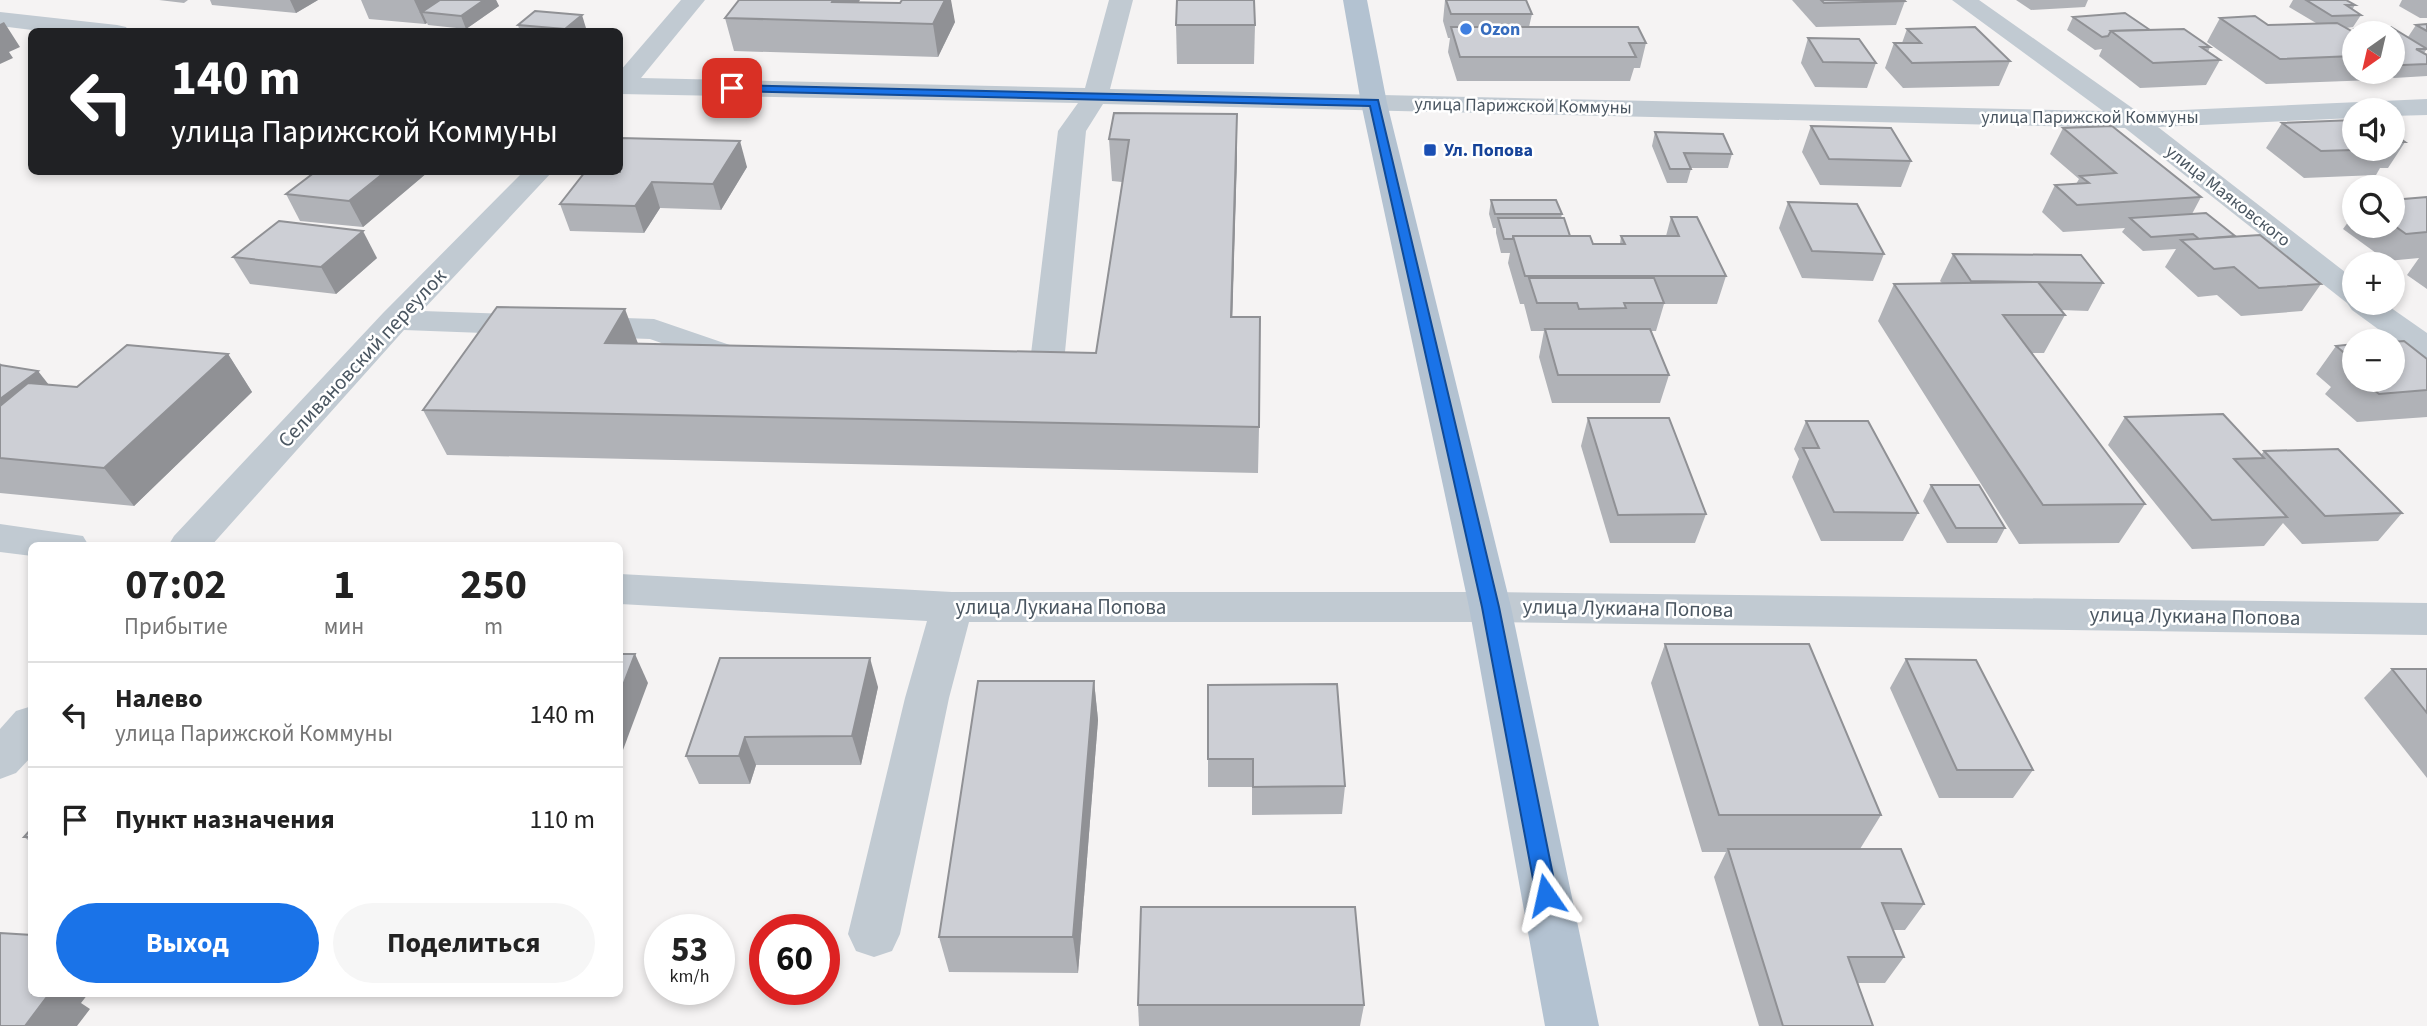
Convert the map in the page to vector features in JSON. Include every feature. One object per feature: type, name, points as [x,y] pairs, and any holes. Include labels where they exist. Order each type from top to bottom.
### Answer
[{"type":"main road","points":[[1355,0],[1374,103],[1490,607],[1572,1026]]},
{"type":"street","points":[[623,82],[693,0]]},
{"type":"street","points":[[990,371],[1046,373],[1072,131],[1095,97],[1121,0]]},
{"type":"street","name":"улица Маяковского","points":[[1965,0],[2133,120],[2342,285]]},
{"type":"street","points":[[0,19],[81,28]]},
{"type":"street","name":"улица Парижской Коммуны","points":[[623,85],[2133,120],[2427,107]]},
{"type":"street","name":"Селивановский переулок","points":[[192,542],[395,320],[535,175]]},
{"type":"street","points":[[2380,315],[2427,349]]},
{"type":"street","points":[[395,320],[653,329],[753,364],[781,365]]},
{"type":"street","points":[[0,538],[34,542]]},
{"type":"street","name":"улица Лукиана Попова","points":[[623,589],[952,607],[1490,607],[2427,620]]},
{"type":"street","points":[[874,934],[927,698],[952,607]]},
{"type":"street","points":[[0,760],[28,728]]},
{"type":"building","points":[[440,0],[484,0],[461,16],[422,12]]},
{"type":"building","points":[[739,0],[900,3],[902,0],[945,0],[933,24],[725,18]]},
{"type":"building","points":[[1177,0],[1254,0],[1255,25],[1176,25]]},
{"type":"building","points":[[1446,0],[1526,0],[1532,14],[1451,14]]},
{"type":"building","points":[[1821,0],[1904,0],[1905,1],[1824,3]]},
{"type":"building","points":[[2306,0],[2346,0],[2355,5],[2346,5],[2361,15],[2332,16]]},
{"type":"building","points":[[535,11],[582,15],[566,28],[518,25]]},
{"type":"building","points":[[2125,13],[2150,30],[2111,31],[2108,36],[2102,37],[2073,17]]},
{"type":"building","points":[[2255,16],[2268,25],[2337,23],[2342,26],[2342,56],[2280,59],[2220,18]]},
{"type":"building","points":[[2427,24],[2427,31],[2416,25]]},
{"type":"building","points":[[1451,27],[1638,27],[1646,43],[1629,43],[1636,57],[1460,57]]},
{"type":"building","points":[[1975,27],[2010,61],[1912,63],[1894,43],[1921,43],[1907,29]]},
{"type":"building","points":[[2184,29],[2210,47],[2201,47],[2220,60],[2153,63],[2111,31]]},
{"type":"building","points":[[2405,36],[2427,49],[2416,49],[2427,55],[2427,64],[2405,65]]},
{"type":"building","points":[[1808,38],[1859,39],[1876,63],[1823,62]]},
{"type":"building","points":[[1114,113],[1237,114],[1231,317],[1260,317],[1259,427],[423,410],[497,307],[625,309],[605,343],[1096,353],[1129,140],[1109,139]]},
{"type":"building","points":[[2342,120],[2342,150],[2321,151],[2282,123]]},
{"type":"building","points":[[1811,126],[1891,128],[1911,161],[1829,159]]},
{"type":"building","points":[[2112,126],[2201,197],[2077,205],[2055,185],[2089,183],[2080,176],[2116,173],[2063,128]]},
{"type":"building","points":[[1655,132],[1723,134],[1732,154],[1684,153],[1691,169],[1670,169]]},
{"type":"building","points":[[623,138],[740,141],[713,184],[652,182],[635,206],[560,204],[583,175],[623,175]]},
{"type":"building","points":[[311,175],[381,175],[349,201],[286,194]]},
{"type":"building","points":[[2427,197],[2427,232],[2405,233],[2405,199]]},
{"type":"building","points":[[1491,200],[1556,200],[1562,214],[1495,214]]},
{"type":"building","points":[[1788,202],[1857,204],[1884,254],[1812,251]]},
{"type":"building","points":[[2206,213],[2235,236],[2199,239],[2193,234],[2151,237],[2130,218]]},
{"type":"building","points":[[1671,217],[1697,217],[1726,276],[1525,276],[1513,236],[1590,236],[1593,244],[1625,244],[1621,236],[1679,236]]},
{"type":"building","points":[[1498,218],[1564,218],[1570,236],[1513,236],[1513,239],[1504,239]]},
{"type":"building","points":[[279,221],[363,231],[321,267],[233,257]]},
{"type":"building","points":[[2260,235],[2321,284],[2259,288],[2234,267],[2214,269],[2181,240]]},
{"type":"building","points":[[1953,254],[2081,255],[2103,283],[1971,281]]},
{"type":"building","points":[[1529,278],[1654,278],[1664,303],[1624,303],[1626,308],[1579,309],[1577,303],[1537,303]]},
{"type":"building","points":[[2038,282],[2065,315],[2003,315],[2145,504],[2043,505],[1894,284]]},
{"type":"building","points":[[1545,329],[1650,329],[1669,375],[1558,375]]},
{"type":"building","points":[[2405,342],[2427,359],[2427,390],[2405,392]]},
{"type":"building","points":[[127,345],[228,354],[104,468],[0,458],[0,406],[28,383],[77,387]]},
{"type":"building","points":[[0,365],[38,371],[0,399]]},
{"type":"building","points":[[2223,414],[2264,458],[2234,459],[2287,517],[2212,520],[2125,417]]},
{"type":"building","points":[[1588,418],[1669,418],[1706,514],[1618,515]]},
{"type":"building","points":[[1806,421],[1868,421],[1918,513],[1834,512],[1803,448],[1819,448]]},
{"type":"building","points":[[2338,449],[2402,513],[2325,516],[2264,451]]},
{"type":"building","points":[[1931,485],[1979,485],[2005,528],[1956,528]]},
{"type":"building","points":[[1665,644],[1809,644],[1881,815],[1719,815]]},
{"type":"building","points":[[623,654],[635,654],[623,685]]},
{"type":"building","points":[[720,658],[870,658],[852,736],[745,737],[739,756],[686,756]]},
{"type":"building","points":[[1906,659],[1976,660],[2033,770],[1957,770]]},
{"type":"building","points":[[2392,669],[2427,669],[2427,713]]},
{"type":"building","points":[[978,681],[1094,681],[1073,937],[939,937]]},
{"type":"building","points":[[1337,684],[1345,786],[1253,787],[1253,759],[1208,759],[1208,685]]},
{"type":"building","points":[[1728,849],[1901,849],[1924,904],[1882,903],[1904,957],[1848,957],[1873,1026],[1783,1026]]},
{"type":"building","points":[[1141,907],[1355,907],[1364,1005],[1138,1005]]},
{"type":"building","points":[[0,933],[28,935],[28,997],[47,997],[25,1026],[0,1026]]},
{"type":"place","name":"Ozon","points":[[1466,29]]},
{"type":"place","name":"Ул. Попова","points":[[1430,150]]},
{"type":"route","points":[[732,88],[1374,103],[1490,607],[1546,895]]}]
